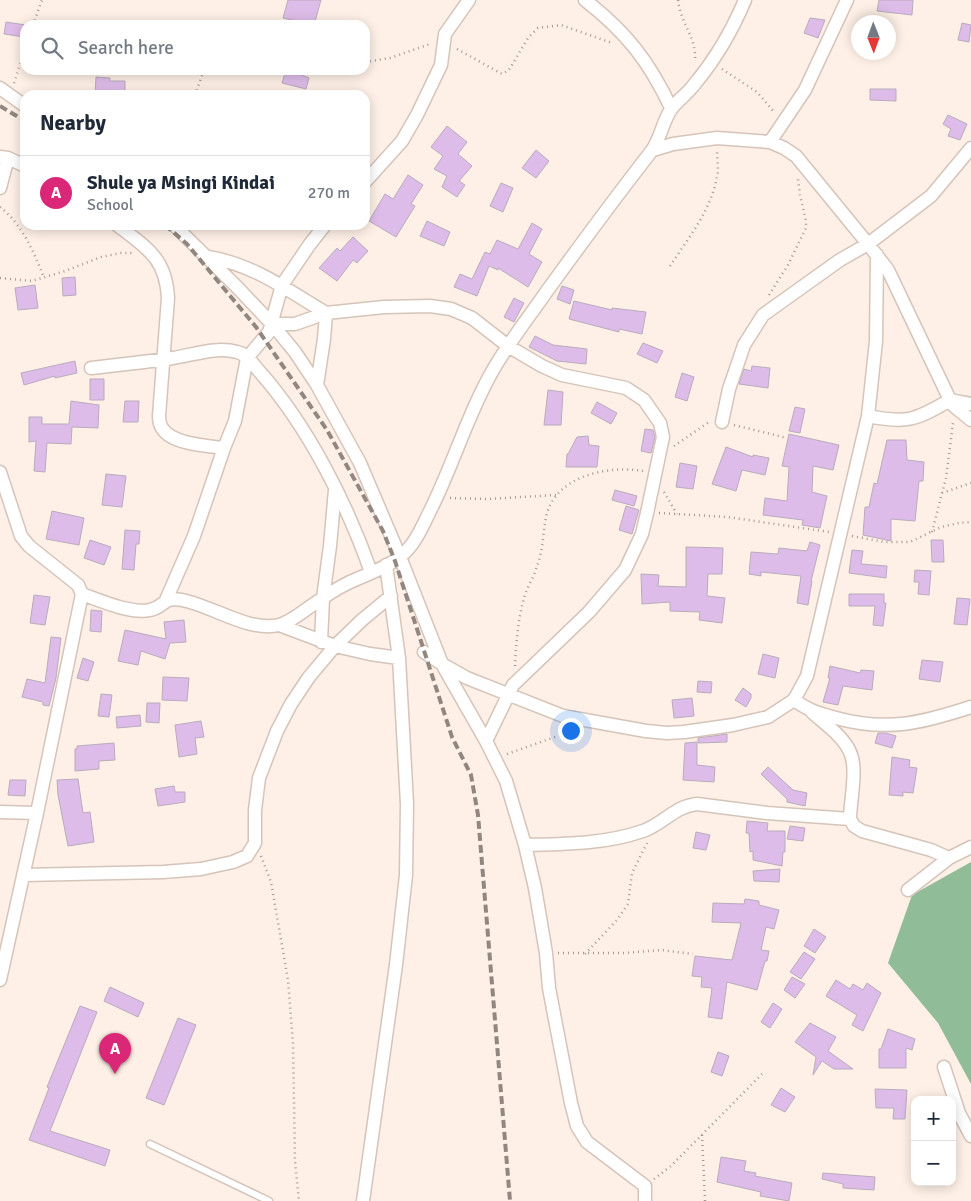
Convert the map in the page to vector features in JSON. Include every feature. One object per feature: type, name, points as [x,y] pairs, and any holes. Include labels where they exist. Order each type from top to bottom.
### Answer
[{"type":"street","points":[[370,176],[402,140],[441,65],[445,34],[469,0]]},
{"type":"street","points":[[584,0],[610,20],[636,50],[657,80],[671,108]]},
{"type":"street","points":[[279,625],[323,598],[386,566],[400,557],[410,547],[437,498],[480,395],[508,346],[628,180],[653,150],[671,108],[692,89],[711,62],[736,20],[745,0]]},
{"type":"street","points":[[770,142],[782,127],[805,90],[847,0]]},
{"type":"street","points":[[5,92],[20,102]]},
{"type":"street","points":[[653,150],[673,144],[716,138],[770,142],[796,156],[888,270],[952,403],[971,420]]},
{"type":"street","points":[[722,422],[729,389],[744,345],[763,316],[833,265],[868,244],[930,196],[971,148]]},
{"type":"street","points":[[0,188],[4,157],[20,164]]},
{"type":"street","points":[[122,230],[152,254],[163,269],[167,281],[168,298],[159,416],[162,428],[172,437],[194,444],[224,448]]},
{"type":"street","points":[[179,230],[272,324],[295,352],[317,385],[360,463],[400,557],[442,664],[506,780],[535,888],[546,952],[549,988],[570,1103],[577,1126],[587,1142],[644,1186],[645,1201]]},
{"type":"street","points":[[82,594],[132,610],[149,611],[157,608],[166,600],[194,536],[224,448],[236,421],[247,358],[264,340],[272,324],[282,285],[321,230]]},
{"type":"street","points":[[424,652],[467,678],[511,690],[563,716],[646,731],[684,732],[733,725],[768,716],[794,700],[807,676],[868,416],[876,341],[877,255]]},
{"type":"street","points":[[208,258],[228,260],[256,272],[282,285],[326,313]]},
{"type":"street","points":[[272,324],[294,324],[326,313],[410,305],[451,309],[472,318],[508,346],[542,366],[562,375],[626,388],[644,400],[660,423],[663,437],[642,534],[625,570],[590,612],[511,690],[486,741]]},
{"type":"street","points":[[317,385],[326,313]]},
{"type":"street","points":[[91,368],[227,350],[242,353],[273,386],[291,412],[336,489],[360,540],[371,572]]},
{"type":"street","points":[[868,416],[892,421],[903,421],[952,403],[971,404]]},
{"type":"street","points":[[0,472],[20,536],[29,546],[78,585],[82,594],[0,980]]},
{"type":"street","points":[[321,642],[323,598],[336,489]]},
{"type":"street","points":[[363,1201],[396,965],[406,875],[407,804],[399,658],[386,566]]},
{"type":"street","points":[[23,875],[134,874],[202,869],[234,862],[246,856],[255,843],[255,810],[259,778],[277,731],[291,704],[309,677],[334,646],[391,596]]},
{"type":"street","points":[[166,600],[178,599],[195,603],[254,625],[279,625],[334,646],[399,658]]},
{"type":"street","points":[[794,700],[810,711],[845,744],[852,754],[850,819],[854,826],[931,850],[949,858]]},
{"type":"street","points":[[810,711],[852,722],[894,726],[918,722],[971,707]]},
{"type":"street","points":[[525,845],[602,841],[642,831],[656,825],[679,808],[696,804],[767,813],[850,819]]},
{"type":"street","points":[[0,812],[37,813]]},
{"type":"street","points":[[908,890],[949,858],[967,849],[971,836]]},
{"type":"street","points":[[944,1067],[959,1113],[971,1136]]},
{"type":"lane","points":[[150,1144],[269,1201]]},
{"type":"path","points":[[36,20],[42,0]]},
{"type":"path","points":[[678,0],[681,17],[694,43],[696,52],[692,89]]},
{"type":"path","points":[[370,61],[390,58],[443,41],[502,74],[509,70],[528,38],[538,28],[551,25],[561,25],[636,50]]},
{"type":"path","points":[[5,92],[20,60]]},
{"type":"path","points":[[711,62],[740,79],[757,92],[775,114],[782,127]]},
{"type":"path","points":[[197,90],[202,75]]},
{"type":"path","points":[[670,266],[689,238],[711,198],[718,176],[716,138]]},
{"type":"path","points":[[763,316],[765,302],[788,265],[806,228],[796,156]]},
{"type":"path","points":[[0,207],[16,221],[20,228]]},
{"type":"path","points":[[22,230],[44,278]]},
{"type":"path","points":[[0,278],[32,281],[101,257],[121,253],[152,254]]},
{"type":"path","points":[[932,532],[949,460],[952,403]]},
{"type":"path","points":[[511,690],[524,599],[537,566],[546,516],[556,494],[575,479],[589,475],[611,471],[634,470],[655,473]]},
{"type":"path","points":[[942,493],[971,483]]},
{"type":"path","points":[[437,498],[488,499],[556,494]]},
{"type":"path","points":[[647,512],[722,516],[899,543],[910,542],[959,523],[971,522]]},
{"type":"path","points":[[494,758],[595,722]]},
{"type":"path","points":[[585,954],[617,920],[628,904],[632,873],[656,825]]},
{"type":"path","points":[[255,843],[272,882],[288,980],[293,1044],[295,1162],[299,1201]]},
{"type":"path","points":[[546,952],[585,954],[636,953],[661,950],[693,954]]},
{"type":"path","points":[[644,1186],[671,1166],[762,1074]]},
{"type":"path","points":[[702,1134],[705,1201]]},
{"type":"green space","points":[[971,862],[971,1084],[938,1023],[888,963],[912,895]]},
{"type":"building","points":[[288,0],[321,0],[315,20],[283,18]]},
{"type":"building","points":[[879,0],[913,0],[912,15],[877,11]]},
{"type":"building","points":[[810,18],[825,20],[818,38],[804,33]]},
{"type":"building","points":[[6,22],[20,24],[20,36],[4,34]]},
{"type":"building","points":[[962,23],[971,25],[969,42],[958,40]]},
{"type":"building","points":[[284,75],[302,75],[309,78],[306,89],[282,83]]},
{"type":"building","points":[[96,77],[110,78],[110,81],[125,81],[125,90],[95,90]]},
{"type":"building","points":[[870,89],[896,89],[896,101],[870,100]]},
{"type":"building","points":[[948,115],[967,124],[960,140],[948,136],[951,129],[943,124]]},
{"type":"building","points":[[447,126],[467,142],[458,154],[472,166],[459,181],[465,185],[457,197],[442,187],[447,176],[434,169],[443,156],[431,147]]},
{"type":"building","points":[[536,150],[549,161],[536,178],[522,168]]},
{"type":"building","points":[[408,175],[423,185],[411,204],[415,206],[396,237],[370,222],[385,194],[393,199]]},
{"type":"building","points":[[501,183],[513,188],[503,212],[490,206]]},
{"type":"building","points":[[427,221],[450,232],[444,246],[420,236]]},
{"type":"building","points":[[532,223],[542,229],[529,254],[542,262],[528,287],[498,268],[498,270],[489,266],[477,296],[454,287],[460,274],[472,279],[485,252],[490,254],[497,240],[518,249]]},
{"type":"building","points":[[353,237],[368,251],[357,263],[353,260],[337,281],[319,268],[337,248],[340,251]]},
{"type":"building","points":[[75,277],[76,295],[63,296],[62,278]]},
{"type":"building","points":[[35,285],[38,308],[18,310],[15,288]]},
{"type":"building","points":[[562,286],[574,290],[570,304],[557,299]]},
{"type":"building","points":[[514,298],[524,303],[514,322],[504,317]]},
{"type":"building","points":[[574,301],[612,310],[612,308],[646,312],[642,334],[619,329],[619,332],[569,319]]},
{"type":"building","points":[[535,336],[553,345],[587,349],[586,364],[557,361],[529,347]]},
{"type":"building","points":[[643,343],[663,351],[657,363],[637,354]]},
{"type":"building","points":[[75,361],[77,373],[55,378],[55,376],[24,385],[21,373]]},
{"type":"building","points":[[752,366],[770,368],[768,388],[739,384],[744,369],[751,371]]},
{"type":"building","points":[[682,373],[694,377],[687,401],[675,397]]},
{"type":"building","points":[[90,379],[104,379],[104,400],[90,400]]},
{"type":"building","points":[[548,390],[563,392],[561,425],[544,425]]},
{"type":"building","points":[[71,401],[99,405],[98,428],[72,427],[71,444],[47,443],[45,472],[34,471],[36,441],[29,442],[29,417],[42,417],[42,424],[69,424]]},
{"type":"building","points":[[125,401],[139,401],[138,422],[123,422]]},
{"type":"building","points":[[597,402],[617,413],[611,424],[591,413]]},
{"type":"building","points":[[795,407],[805,409],[800,433],[789,431]]},
{"type":"building","points":[[645,429],[653,430],[655,437],[651,453],[641,451]]},
{"type":"building","points":[[789,434],[839,445],[833,470],[813,466],[812,492],[827,496],[820,528],[802,525],[803,520],[763,515],[765,498],[787,501],[789,467],[782,466]]},
{"type":"building","points":[[588,436],[589,445],[599,446],[597,467],[566,467],[567,454],[577,437]]},
{"type":"building","points":[[887,440],[906,440],[907,460],[924,462],[923,481],[919,481],[915,521],[891,519],[891,541],[863,535],[865,507],[869,507],[874,483],[877,484]]},
{"type":"building","points":[[726,447],[753,457],[753,455],[769,458],[765,475],[742,470],[736,491],[712,484]]},
{"type":"building","points":[[680,463],[697,466],[693,489],[676,487]]},
{"type":"building","points":[[106,474],[126,476],[122,507],[102,505]]},
{"type":"building","points":[[615,490],[637,496],[634,506],[612,500]]},
{"type":"building","points":[[626,506],[639,510],[632,534],[619,530]]},
{"type":"building","points":[[52,511],[84,518],[79,545],[46,539]]},
{"type":"building","points":[[125,530],[140,531],[139,544],[136,544],[134,570],[122,569]]},
{"type":"building","points":[[90,540],[111,547],[104,565],[84,558]]},
{"type":"building","points":[[931,540],[943,540],[944,562],[932,562]]},
{"type":"building","points":[[810,542],[820,545],[811,581],[808,605],[797,603],[801,576],[761,572],[761,576],[749,574],[751,552],[778,554],[779,548],[807,551]]},
{"type":"building","points":[[686,547],[723,548],[722,574],[708,574],[707,596],[725,598],[722,623],[699,620],[700,612],[670,611],[670,602],[642,604],[641,574],[659,575],[658,586],[686,587]]},
{"type":"building","points":[[852,550],[863,551],[861,564],[887,566],[886,578],[849,573]]},
{"type":"building","points":[[915,570],[931,571],[929,595],[918,594],[919,582],[914,582]]},
{"type":"building","points":[[849,594],[884,594],[884,603],[886,603],[883,626],[873,625],[875,606],[849,606]]},
{"type":"building","points":[[34,595],[50,597],[45,625],[30,623]]},
{"type":"building","points":[[957,598],[970,599],[967,625],[954,624]]},
{"type":"building","points":[[91,610],[102,611],[101,632],[90,631]]},
{"type":"building","points":[[184,620],[186,642],[170,643],[165,659],[141,651],[138,665],[118,661],[125,630],[166,639],[164,622]]},
{"type":"building","points":[[51,637],[61,638],[56,678],[49,706],[43,705],[43,702],[22,697],[27,679],[45,683]]},
{"type":"building","points":[[763,654],[779,658],[775,678],[758,674]]},
{"type":"building","points":[[83,658],[94,662],[88,681],[77,678]]},
{"type":"building","points":[[922,660],[943,662],[940,682],[919,679]]},
{"type":"building","points":[[830,666],[860,673],[861,670],[874,671],[872,690],[843,686],[838,705],[823,702],[830,678],[828,678]]},
{"type":"building","points":[[163,677],[189,678],[187,701],[162,700]]},
{"type":"building","points":[[698,681],[712,682],[711,693],[697,692]]},
{"type":"building","points":[[743,688],[751,694],[746,707],[735,700]]},
{"type":"building","points":[[101,694],[112,695],[109,717],[98,716]]},
{"type":"building","points":[[692,698],[694,716],[674,718],[672,700]]},
{"type":"building","points":[[147,703],[160,703],[159,723],[146,722]]},
{"type":"building","points":[[140,715],[141,726],[117,728],[116,717]]},
{"type":"building","points":[[201,721],[204,737],[195,738],[197,754],[179,757],[175,725]]},
{"type":"building","points":[[878,733],[896,736],[892,748],[875,743]]},
{"type":"building","points":[[727,734],[727,742],[698,743],[698,738]]},
{"type":"building","points":[[697,742],[697,765],[715,767],[714,782],[683,780],[685,743]]},
{"type":"building","points":[[114,743],[115,760],[99,761],[99,769],[75,771],[75,749],[77,749],[77,746]]},
{"type":"building","points":[[892,757],[910,760],[909,767],[917,768],[913,793],[903,792],[903,796],[889,795]]},
{"type":"building","points":[[768,767],[793,790],[807,793],[805,806],[787,802],[787,799],[761,774]]},
{"type":"building","points":[[78,779],[83,813],[90,812],[94,842],[68,846],[57,780]]},
{"type":"building","points":[[10,780],[26,780],[25,796],[8,795]]},
{"type":"building","points":[[174,786],[175,792],[185,792],[185,802],[158,806],[155,789]]},
{"type":"building","points":[[747,821],[768,823],[767,831],[785,831],[785,852],[783,852],[782,866],[753,860],[753,851],[750,852],[749,833],[746,833]]},
{"type":"building","points":[[790,826],[805,828],[803,841],[787,839]]},
{"type":"building","points":[[696,832],[710,835],[706,850],[693,848]]},
{"type":"building","points":[[780,869],[779,882],[754,881],[753,871]]},
{"type":"building","points":[[745,899],[759,901],[759,905],[779,910],[774,929],[766,927],[761,950],[769,951],[767,961],[765,961],[757,990],[727,982],[722,1019],[708,1017],[712,988],[701,987],[702,977],[692,976],[695,956],[732,960],[741,923],[712,922],[713,903],[744,904]]},
{"type":"building","points":[[814,929],[826,937],[815,953],[804,946]]},
{"type":"building","points":[[804,952],[815,959],[801,979],[790,972]]},
{"type":"building","points":[[792,977],[805,984],[795,998],[784,990]]},
{"type":"building","points":[[836,980],[850,989],[853,984],[863,990],[867,983],[881,993],[863,1031],[852,1025],[857,1015],[826,996]]},
{"type":"building","points":[[110,987],[144,1003],[138,1017],[104,1001]]},
{"type":"building","points":[[773,1003],[782,1009],[770,1028],[761,1022]]},
{"type":"building","points":[[80,1006],[97,1012],[50,1131],[110,1150],[105,1166],[29,1140],[49,1088],[47,1087]]},
{"type":"building","points":[[178,1018],[196,1025],[164,1105],[146,1098]]},
{"type":"building","points":[[810,1023],[836,1037],[828,1051],[853,1069],[834,1069],[822,1061],[813,1075],[816,1057],[795,1042]]},
{"type":"building","points":[[888,1029],[915,1039],[912,1050],[906,1048],[906,1068],[879,1068],[879,1049],[881,1049]]},
{"type":"building","points":[[718,1052],[729,1056],[722,1076],[711,1072]]},
{"type":"building","points":[[781,1088],[795,1097],[785,1112],[771,1105]]},
{"type":"building","points":[[875,1089],[907,1090],[905,1119],[893,1119],[894,1108],[876,1108]]},
{"type":"building","points":[[721,1157],[746,1161],[744,1171],[756,1173],[755,1176],[792,1183],[789,1201],[760,1196],[761,1192],[717,1182]]},
{"type":"building","points":[[823,1173],[875,1177],[874,1190],[843,1188],[843,1184],[822,1179]]},
{"type":"railway","points":[[0,106],[20,118]]},
{"type":"railway","points":[[171,230],[187,244],[256,327],[327,430],[383,531],[395,561],[452,737],[471,775],[478,815],[510,1201]]},
{"type":"place","name":"Shule ya Msingi Kindai","points":[[115,1074]]}]
